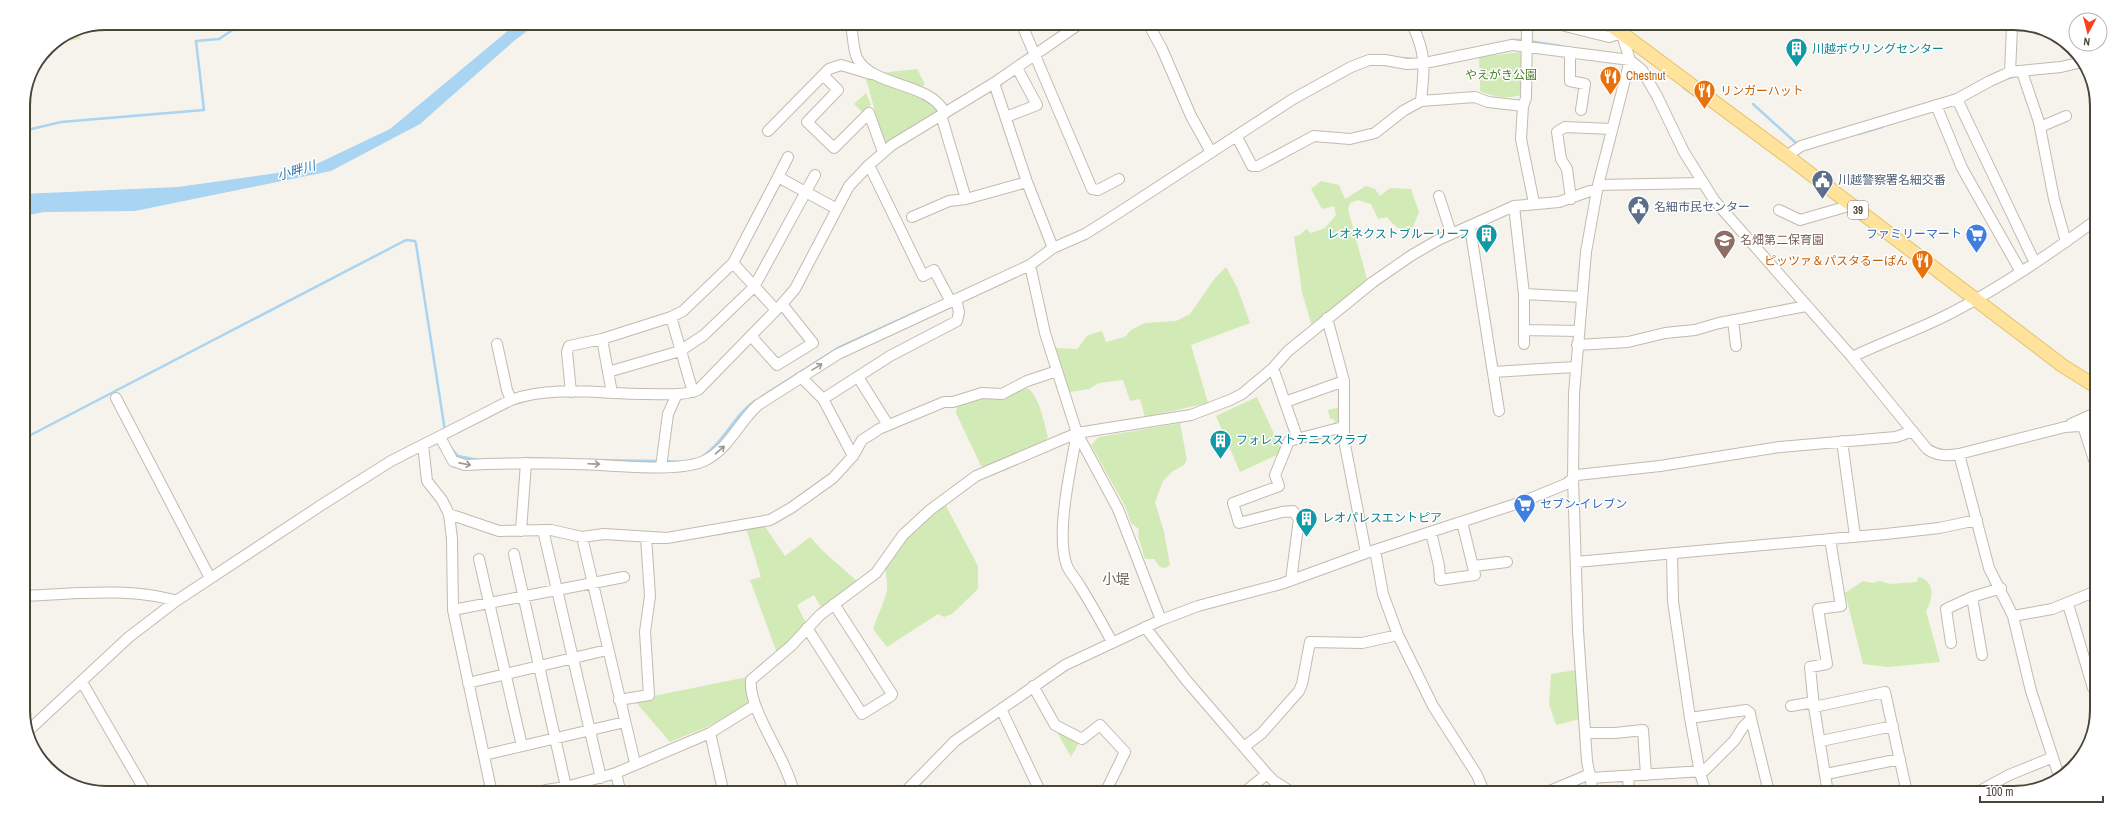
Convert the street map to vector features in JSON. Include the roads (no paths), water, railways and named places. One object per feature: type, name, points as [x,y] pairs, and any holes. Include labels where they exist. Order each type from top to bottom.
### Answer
[{"type":"main road","name":"39","points":[[1619,30],[2064,366],[2090,383]]},
{"type":"street","points":[[852,30],[856,57],[860,62],[879,76]]},
{"type":"street","points":[[1024,30],[1092,189],[1098,190],[1119,179]]},
{"type":"street","points":[[32,727],[129,637],[176,601],[391,461],[511,400],[528,395],[572,392],[676,394],[693,392],[705,384],[779,307],[795,288],[849,186],[869,165],[883,152],[994,83],[1071,30]]},
{"type":"street","points":[[1152,30],[1162,48],[1191,116],[1211,152]]},
{"type":"street","points":[[1415,30],[1420,40],[1425,63],[1421,101]]},
{"type":"street","points":[[1527,30],[1526,98],[1523,106],[1521,138],[1534,203]]},
{"type":"street","points":[[1581,30],[1609,37],[1617,30]]},
{"type":"street","points":[[1618,30],[1630,60],[1642,70],[1702,183],[1719,206],[1852,358],[1927,449],[1934,453],[1946,455],[1959,454],[2065,427],[2090,415]]},
{"type":"street","points":[[2010,72],[2012,30]]},
{"type":"street","points":[[440,437],[453,461],[465,465],[526,463],[662,463],[679,467],[699,464],[724,446],[753,410],[838,354],[1030,265],[1054,248],[1085,234],[1293,99],[1352,66],[1369,60],[1384,60],[1407,64],[1425,63],[1527,42],[1570,52],[1630,60]]},
{"type":"street","points":[[1570,52],[1570,81],[1585,84],[1581,110]]},
{"type":"street","points":[[1592,786],[1585,733],[1578,631],[1573,479],[1575,367],[1586,252],[1598,188],[1630,60]]},
{"type":"street","points":[[1787,156],[1801,146],[1957,99],[2010,72],[2022,72],[2076,63]]},
{"type":"street","points":[[768,131],[829,69],[841,65],[879,76],[906,86],[930,98],[941,106],[966,199]]},
{"type":"street","points":[[1006,117],[1037,105],[1016,68]]},
{"type":"street","points":[[2022,72],[2040,127],[2054,198],[2066,242]]},
{"type":"street","points":[[823,75],[838,90],[807,122],[834,148],[869,113],[883,152]]},
{"type":"street","points":[[994,83],[1027,182],[1054,248]]},
{"type":"street","points":[[1236,137],[1252,166],[1258,166],[1314,136],[1350,139],[1375,133],[1404,111],[1421,101],[1475,97],[1488,102],[1523,106]]},
{"type":"street","points":[[1957,99],[2035,263]]},
{"type":"street","points":[[1936,105],[1962,168],[2021,272]]},
{"type":"street","points":[[2040,127],[2066,116]]},
{"type":"street","points":[[1571,199],[1566,169],[1561,159],[1557,132],[1565,127],[1612,129]]},
{"type":"street","points":[[572,392],[567,349],[572,345],[602,339],[671,318],[683,311],[733,263],[788,156]]},
{"type":"street","points":[[823,399],[890,356],[956,321],[959,312],[954,300],[934,270],[923,276],[869,165]]},
{"type":"street","points":[[608,372],[680,351],[704,336],[754,287],[815,175]]},
{"type":"street","points":[[778,178],[837,209]]},
{"type":"street","points":[[912,217],[949,201],[966,199],[1027,182]]},
{"type":"street","points":[[792,786],[780,754],[755,705],[751,680],[791,646],[807,628],[834,604],[876,573],[903,535],[961,486],[991,469],[1077,433],[1191,415],[1242,394],[1274,368],[1288,351],[1327,318],[1412,255],[1451,233],[1470,227],[1514,206],[1534,203],[1559,202],[1571,199],[1598,188],[1702,183]]},
{"type":"street","points":[[1439,196],[1451,233]]},
{"type":"street","points":[[1779,210],[1800,220],[1852,205]]},
{"type":"street","points":[[1514,206],[1524,294],[1524,344]]},
{"type":"street","points":[[1852,358],[1941,318],[1976,299],[2035,263],[2090,224]]},
{"type":"street","points":[[1470,227],[1499,411]]},
{"type":"street","points":[[733,263],[754,287],[779,307],[813,343],[777,365],[751,336]]},
{"type":"street","points":[[1030,265],[1045,332],[1077,433],[1118,509],[1161,620]]},
{"type":"street","points":[[1524,294],[1582,297]]},
{"type":"street","points":[[1577,345],[1628,342],[1665,333],[1695,330],[1733,320],[1806,306]]},
{"type":"street","points":[[671,318],[693,392]]},
{"type":"street","points":[[1327,318],[1344,381],[1344,428],[1371,551],[1383,594],[1398,635],[1433,706],[1477,775],[1482,786]]},
{"type":"street","points":[[1733,320],[1736,346]]},
{"type":"street","points":[[1524,330],[1579,330]]},
{"type":"street","points":[[602,339],[612,393]]},
{"type":"street","points":[[497,344],[507,390],[511,400]]},
{"type":"street","points":[[1493,372],[1575,367]]},
{"type":"street","points":[[1274,368],[1297,437]]},
{"type":"street","points":[[449,514],[499,531],[550,530],[582,537],[604,534],[667,538],[770,520],[833,478],[853,456],[862,440],[888,425],[944,402],[953,402],[982,393],[1002,394],[1027,381],[1057,371]]},
{"type":"street","points":[[801,377],[823,399],[853,456]]},
{"type":"street","points":[[858,377],[888,425]]},
{"type":"street","points":[[1285,402],[1344,381]]},
{"type":"street","points":[[662,463],[668,414],[676,394]]},
{"type":"street","points":[[116,398],[210,578]]},
{"type":"street","points":[[2065,427],[2090,425]]},
{"type":"street","points":[[2083,426],[2090,448]]},
{"type":"street","points":[[1291,580],[1299,519],[1293,511],[1282,512],[1239,523],[1232,503],[1279,486],[1274,475],[1289,440],[1297,437],[1344,428]]},
{"type":"street","points":[[911,786],[955,741],[1065,665],[1145,627],[1198,606],[1291,580],[1371,551],[1522,502],[1566,484],[1577,475],[1654,467],[1780,447],[1896,436],[1913,431]]},
{"type":"street","points":[[1077,433],[1065,512],[1063,543],[1065,558],[1069,570],[1112,642]]},
{"type":"street","points":[[1842,441],[1855,536]]},
{"type":"street","points":[[423,445],[427,481],[442,500],[449,514],[452,551],[453,610],[490,786]]},
{"type":"street","points":[[1959,454],[1989,568],[2001,588],[2013,616],[2030,692],[2052,758],[2059,771]]},
{"type":"street","points":[[521,531],[526,463]]},
{"type":"street","points":[[1576,562],[1939,528],[1977,520]]},
{"type":"street","points":[[1431,532],[1439,566],[1440,580],[1475,575],[1462,522]]},
{"type":"street","points":[[543,530],[601,778]]},
{"type":"street","points":[[582,537],[607,650],[636,763]]},
{"type":"street","points":[[619,700],[649,695],[645,632],[650,596],[646,537]]},
{"type":"street","points":[[1827,786],[1814,704],[1810,667],[1827,664],[1818,609],[1841,606],[1830,539]]},
{"type":"street","points":[[514,554],[566,786]]},
{"type":"street","points":[[1672,554],[1673,601],[1690,718],[1700,773],[1704,786]]},
{"type":"street","points":[[479,559],[522,746]]},
{"type":"street","points":[[1474,566],[1507,562]]},
{"type":"street","points":[[453,610],[624,577]]},
{"type":"street","points":[[1951,643],[1945,610],[1948,607],[1972,596],[2001,588]]},
{"type":"street","points":[[30,596],[94,592],[162,597],[176,601]]},
{"type":"street","points":[[2013,616],[2039,612],[2068,604],[2090,594]]},
{"type":"street","points":[[1972,596],[1982,655]]},
{"type":"street","points":[[807,628],[862,714],[891,696],[892,694],[834,604]]},
{"type":"street","points":[[2068,604],[2090,678]]},
{"type":"street","points":[[1145,627],[1162,651],[1267,774],[1282,786]]},
{"type":"street","points":[[1244,747],[1262,734],[1298,691],[1302,684],[1310,642],[1362,642],[1398,635]]},
{"type":"street","points":[[468,683],[607,650]]},
{"type":"street","points":[[82,682],[142,786]]},
{"type":"street","points":[[1033,686],[1055,725],[1082,739],[1100,725],[1125,752],[1108,786]]},
{"type":"street","points":[[1791,706],[1814,704],[1885,692],[1905,786]]},
{"type":"street","points":[[570,786],[616,773],[710,732],[755,705]]},
{"type":"street","points":[[1002,709],[1038,786]]},
{"type":"street","points":[[1690,718],[1746,710],[1750,713],[1768,786]]},
{"type":"street","points":[[1563,786],[1590,776],[1628,776],[1704,772],[1723,753],[1751,719]]},
{"type":"street","points":[[484,755],[625,722]]},
{"type":"street","points":[[1821,741],[1893,726]]},
{"type":"street","points":[[1585,733],[1615,734],[1643,730],[1646,775]]},
{"type":"street","points":[[710,732],[722,786]]},
{"type":"street","points":[[1826,774],[1900,758]]},
{"type":"street","points":[[1989,786],[2009,775],[2052,758]]},
{"type":"street","points":[[616,773],[619,786]]},
{"type":"street","points":[[1252,786],[1267,774]]},
{"type":"street","points":[[1628,776],[1629,786]]},
{"type":"water","points":[[509,30],[528,30],[420,124],[331,171],[135,211],[44,212],[30,215],[30,194],[178,187],[306,169],[390,129]]},
{"type":"waterway","points":[[30,129],[61,122],[204,110],[196,41],[219,39],[232,30]]},
{"type":"waterway","points":[[1511,40],[1524,40]]},
{"type":"waterway","points":[[1529,41],[1560,46]]},
{"type":"waterway","points":[[1401,58],[1412,59]]},
{"type":"waterway","points":[[2008,78],[2017,76]]},
{"type":"waterway","points":[[1704,90],[1712,84]]},
{"type":"waterway","points":[[1684,88],[1698,98],[1699,97]]},
{"type":"waterway","points":[[1753,104],[1796,143]]},
{"type":"waterway","points":[[1858,134],[1882,127]]},
{"type":"waterway","points":[[30,435],[406,240],[415,241],[416,244],[445,431]]},
{"type":"waterway","points":[[761,397],[838,348],[923,309]]},
{"type":"waterway","points":[[702,457],[710,451],[748,406],[756,400]]},
{"type":"waterway","points":[[450,447],[458,456],[478,460]]},
{"type":"waterway","points":[[527,458],[550,459]]},
{"type":"waterway","points":[[589,460],[660,461]]},
{"type":"waterway","points":[[665,461],[678,462]]},
{"type":"place","name":"川越ボウリングセンター","points":[[1797,68]]},
{"type":"place","name":"Chestnut","points":[[1610,96]]},
{"type":"place","name":"リンガーハット","points":[[1704,110]]},
{"type":"place","name":"川越警察署名細交番","points":[[1822,200]]},
{"type":"place","name":"名細市民センター","points":[[1638,226]]},
{"type":"place","name":"レオネクストブルーリーフ","points":[[1486,254]]},
{"type":"place","name":"ファミリーマート","points":[[1977,254]]},
{"type":"place","name":"名畑第二保育園","points":[[1725,260]]},
{"type":"place","name":"ピッツァ＆パスタるーぱん","points":[[1923,280]]},
{"type":"place","name":"フォレストテニスクラブ","points":[[1221,460]]},
{"type":"place","name":"セブン-イレブン","points":[[1525,524]]},
{"type":"place","name":"レオパレスエントピア","points":[[1307,538]]},
{"type":"district","name":"小堤","points":[[1116,579]]},
{"type":"park label","name":"やえがき公園","points":[[1501,75]]},
{"type":"water label","name":"小畔川","points":[[296,170]]}]
